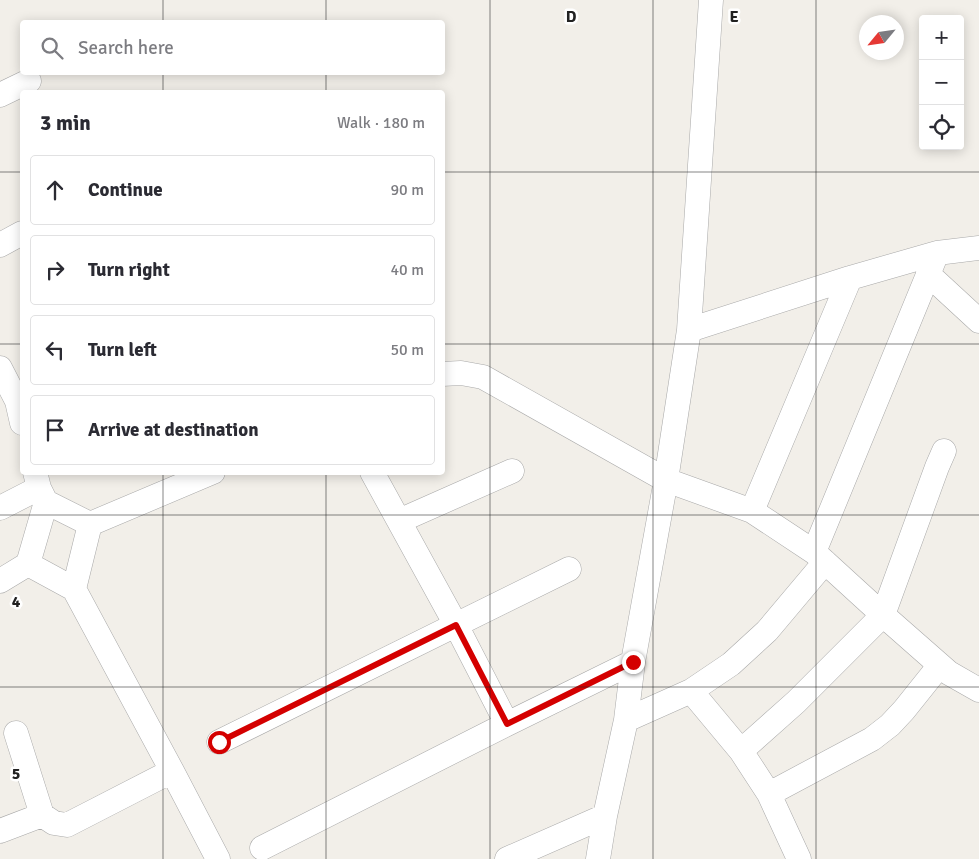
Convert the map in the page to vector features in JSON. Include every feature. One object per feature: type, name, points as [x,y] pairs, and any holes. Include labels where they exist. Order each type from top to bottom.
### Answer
[{"type":"street","points":[[598,859],[605,816],[626,720],[633,662],[666,480],[689,330],[711,0]]},
{"type":"street","points":[[0,96],[29,81]]},
{"type":"street","points":[[0,245],[20,234]]},
{"type":"street","points":[[689,330],[850,278],[933,263],[979,248]]},
{"type":"street","points":[[933,263],[979,321]]},
{"type":"street","points":[[626,720],[691,691],[731,664],[767,631],[820,557],[933,263]]},
{"type":"street","points":[[752,511],[850,278]]},
{"type":"street","points":[[0,368],[15,408]]},
{"type":"street","points":[[445,374],[461,373],[483,377],[666,480],[752,511],[820,557],[949,673],[979,690]]},
{"type":"street","points":[[741,751],[796,702],[883,615],[936,467],[944,450]]},
{"type":"street","points":[[399,521],[512,471]]},
{"type":"street","points":[[90,524],[207,475]]},
{"type":"street","points":[[374,475],[456,625],[507,724]]},
{"type":"street","points":[[40,488],[90,524]]},
{"type":"street","points":[[0,508],[40,488]]},
{"type":"street","points":[[0,581],[28,564],[40,488]]},
{"type":"street","points":[[74,589],[90,524]]},
{"type":"street","points":[[28,564],[74,589],[172,771],[210,856]]},
{"type":"street","points":[[219,742],[569,569]]},
{"type":"street","points":[[262,848],[633,662]]},
{"type":"street","points":[[769,794],[872,739],[890,725],[904,710],[940,665]]},
{"type":"street","points":[[691,691],[741,751],[769,794],[799,859]]},
{"type":"street","points":[[16,733],[42,815],[54,823],[67,825],[172,771]]},
{"type":"street","points":[[0,831],[42,815]]},
{"type":"street","points":[[507,859],[605,816]]},
{"type":"route","points":[[219,742],[456,625],[507,724],[633,662]]}]
